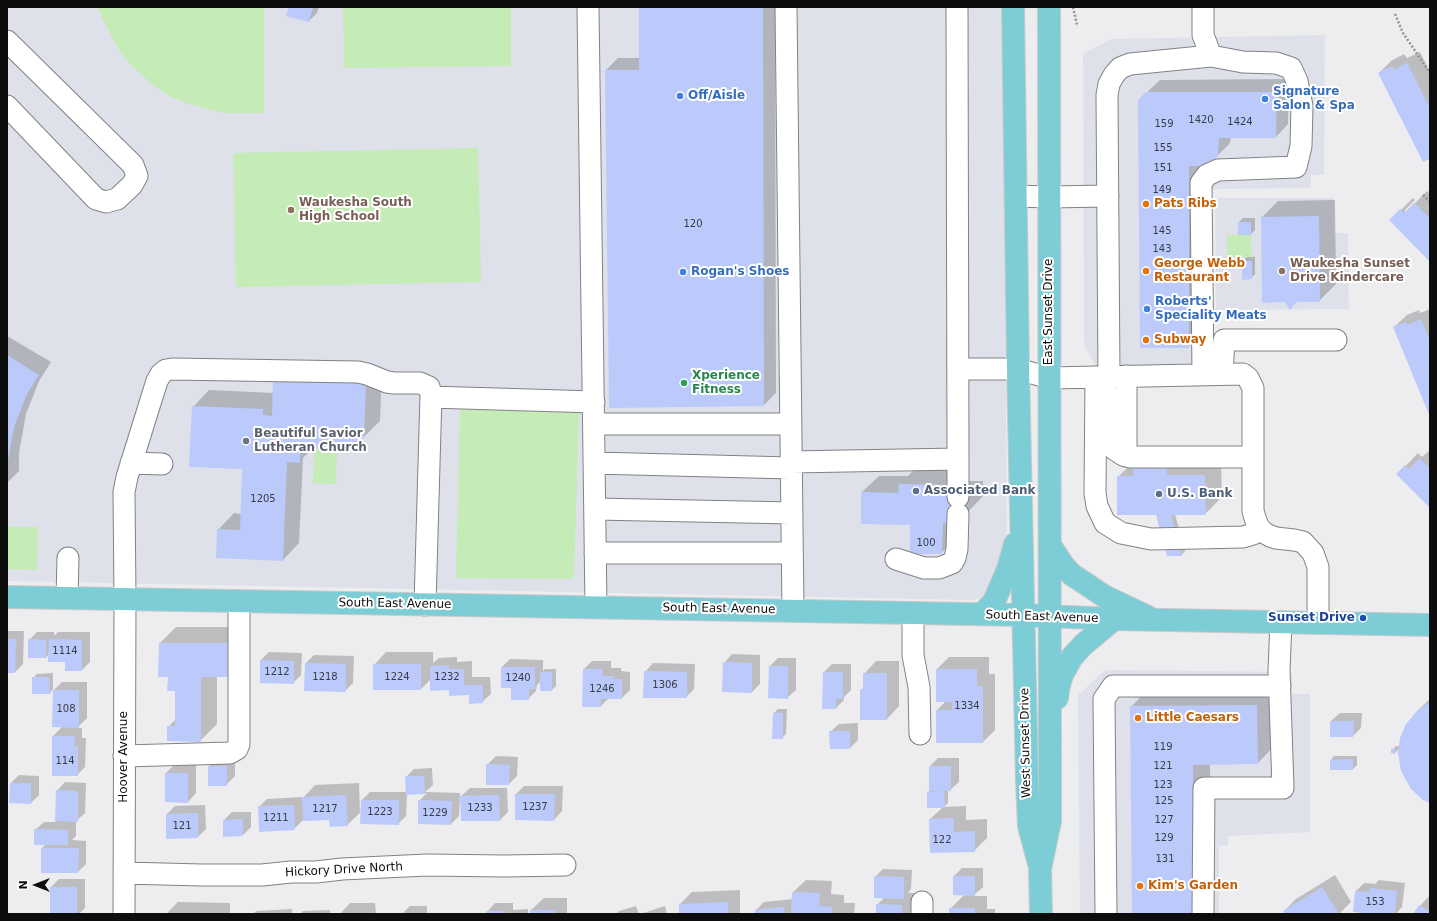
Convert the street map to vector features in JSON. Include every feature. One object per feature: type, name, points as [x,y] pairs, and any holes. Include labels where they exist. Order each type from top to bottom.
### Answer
[{"type":"main road","points":[[1013,7],[1023,616]]},
{"type":"main road","name":"East Sunset Drive","points":[[1049,7],[1050,617]]},
{"type":"main road","points":[[982,614],[993,603],[1008,569],[1021,524]]},
{"type":"main road","points":[[1050,545],[1063,565],[1071,574],[1104,596],[1153,620]]},
{"type":"main road","name":"South East Avenue","points":[[7,597],[982,614],[1114,620],[1430,626]]},
{"type":"main road","name":"West Sunset Drive","points":[[1023,616],[1029,826],[1040,868]]},
{"type":"main road","name":"West Sunset Drive","points":[[1041,914],[1040,868],[1050,821],[1050,617]]},
{"type":"main road","points":[[1050,743],[1059,685],[1068,664],[1083,645],[1114,620]]},
{"type":"street","points":[[588,7],[596,607]]},
{"type":"street","points":[[786,7],[793,611]]},
{"type":"street","points":[[896,559],[924,568],[939,568],[952,563],[957,549],[957,7]]},
{"type":"street","points":[[1203,7],[1203,35],[1211,56]]},
{"type":"street","points":[[7,41],[133,165],[137,176],[132,185],[117,199],[106,202],[96,199],[7,106]]},
{"type":"street","points":[[1213,374],[1202,183],[1207,175],[1218,170],[1296,167],[1301,146],[1302,106],[1298,81],[1291,68],[1276,64],[1243,62],[1211,56],[1130,64],[1120,68],[1114,75],[1109,84],[1107,95],[1110,377],[1095,493],[1097,506],[1105,523],[1113,529],[1121,533],[1151,539],[1243,537],[1253,534],[1259,528]]},
{"type":"street","points":[[1015,196],[1108,196]]},
{"type":"street","points":[[1213,374],[1224,340],[1336,340]]},
{"type":"street","name":"Hoover Avenue","points":[[124,914],[124,492],[131,463],[157,381],[161,374],[166,370],[172,369],[358,372],[394,383],[425,384],[429,387],[431,397]]},
{"type":"street","points":[[958,369],[1018,369],[1049,378],[1243,374],[1248,378],[1253,388],[1253,511],[1255,518],[1259,528],[1263,532],[1270,536],[1303,542],[1313,553],[1318,567],[1318,623]]},
{"type":"street","points":[[1110,377],[1102,385],[1109,402],[1112,444],[1119,452],[1126,456],[1253,457]]},
{"type":"street","points":[[1110,377],[1126,456]]},
{"type":"street","points":[[425,605],[431,397],[594,402]]},
{"type":"street","points":[[594,424],[790,424]]},
{"type":"street","points":[[594,463],[791,465],[958,460]]},
{"type":"street","points":[[131,463],[162,464]]},
{"type":"street","points":[[595,508],[792,512]]},
{"type":"street","points":[[596,553],[792,553]]},
{"type":"street","points":[[67,598],[68,558]]},
{"type":"street","points":[[124,756],[230,753],[237,749],[239,744],[239,601]]},
{"type":"street","points":[[914,613],[913,655],[919,687],[920,734]]},
{"type":"street","points":[[1203,914],[1204,788],[1283,788],[1280,686],[1281,622]]},
{"type":"street","points":[[1106,914],[1104,699],[1113,686],[1280,686]]},
{"type":"street","name":"Hickory Drive North","points":[[124,873],[202,875],[262,874],[428,865],[505,866],[565,864]]},
{"type":"path","points":[[1073,7],[1077,25]]},
{"type":"path","points":[[1395,14],[1403,33],[1430,73]]},
{"type":"path","points":[[1423,195],[1430,202]]},
{"type":"shaded area","points":[[7,7],[1003,7],[1007,554],[992,591],[983,598],[972,600],[7,581]]},
{"type":"shaded area","points":[[1325,35],[1324,175],[1311,175],[1311,188],[1215,189],[1210,191],[1210,366],[1096,366],[1084,345],[1083,54],[1111,39]]},
{"type":"shaded area","name":"Waukesha Sunset Drive Kindercare","points":[[1215,198],[1334,198],[1334,233],[1348,233],[1349,309],[1216,310]]},
{"type":"shaded area","points":[[1104,671],[1292,672],[1292,694],[1310,694],[1310,832],[1228,836],[1228,845],[1219,846],[1219,914],[1080,914],[1078,695]]},
{"type":"green space","points":[[98,7],[264,7],[264,113],[222,113],[189,104],[171,97],[154,86],[132,66],[120,52],[103,20]]},
{"type":"green space","points":[[343,7],[511,7],[511,66],[344,68]]},
{"type":"green space","points":[[478,148],[481,282],[236,287],[233,153]]},
{"type":"green space","points":[[1227,235],[1251,235],[1252,257],[1227,258]]},
{"type":"green space","points":[[460,409],[579,413],[574,579],[456,578]]},
{"type":"green space","points":[[314,449],[337,450],[336,484],[313,483]]},
{"type":"green space","points":[[7,527],[38,527],[37,570],[7,569]]},
{"type":"building","points":[[289,7],[313,7],[309,22],[286,16]]},
{"type":"building","points":[[639,7],[763,7],[764,406],[609,408],[605,70],[639,70]]},
{"type":"building","points":[[1407,63],[1430,108],[1430,159],[1423,162],[1378,73],[1392,66],[1394,70]]},
{"type":"building","points":[[1146,92],[1277,92],[1276,138],[1219,138],[1218,156],[1208,166],[1189,166],[1189,348],[1140,348],[1138,100]]},
{"type":"building","points":[[1414,203],[1430,218],[1430,262],[1389,220],[1400,209],[1404,213]]},
{"type":"building","points":[[1319,216],[1320,302],[1296,302],[1290,310],[1285,302],[1262,303],[1261,217]]},
{"type":"building","points":[[1238,222],[1251,222],[1251,235],[1238,235]]},
{"type":"building","points":[[1242,261],[1252,261],[1252,279],[1242,280]]},
{"type":"building","points":[[1421,319],[1430,341],[1430,417],[1393,327],[1406,322],[1408,325]]},
{"type":"building","points":[[7,355],[39,375],[27,394],[14,427],[8,460]]},
{"type":"building","points":[[273,379],[366,383],[364,438],[348,450],[300,448],[300,463],[287,462],[283,561],[216,558],[217,529],[240,530],[242,469],[189,467],[192,406],[263,409],[263,415],[272,416]]},
{"type":"building","points":[[1420,458],[1430,469],[1430,508],[1396,474],[1405,465],[1409,469]]},
{"type":"building","points":[[1133,465],[1167,465],[1167,475],[1205,475],[1206,515],[1171,515],[1182,556],[1167,556],[1156,515],[1117,515],[1117,476],[1133,476]]},
{"type":"building","points":[[899,484],[949,485],[967,498],[967,514],[948,524],[943,523],[942,554],[910,554],[910,525],[861,524],[861,492],[898,493]]},
{"type":"building","points":[[7,639],[16,639],[15,673],[7,673]]},
{"type":"building","points":[[28,639],[46,640],[46,658],[28,658]]},
{"type":"building","points":[[49,639],[82,640],[82,671],[65,671],[65,662],[48,662]]},
{"type":"building","points":[[159,643],[233,643],[233,677],[201,677],[201,742],[167,741],[167,726],[175,726],[175,691],[167,691],[168,677],[158,677]]},
{"type":"building","points":[[260,660],[294,661],[294,684],[260,683]]},
{"type":"building","points":[[723,662],[752,663],[752,693],[722,692]]},
{"type":"building","points":[[305,663],[346,664],[346,692],[304,691]]},
{"type":"building","points":[[373,664],[421,664],[421,690],[373,690]]},
{"type":"building","points":[[449,665],[449,669],[464,669],[464,685],[483,685],[483,703],[469,704],[469,695],[449,696],[449,690],[430,691],[430,666]]},
{"type":"building","points":[[769,666],[788,666],[788,699],[768,698]]},
{"type":"building","points":[[501,667],[535,667],[535,689],[529,689],[529,700],[511,700],[511,688],[501,688]]},
{"type":"building","points":[[583,669],[603,669],[603,676],[614,676],[613,679],[622,679],[622,699],[601,699],[601,707],[582,707]]},
{"type":"building","points":[[936,669],[977,669],[977,686],[983,686],[983,743],[936,743],[936,710],[952,710],[952,702],[936,702]]},
{"type":"building","points":[[644,671],[687,672],[687,698],[643,698]]},
{"type":"building","points":[[540,672],[552,672],[552,691],[540,691]]},
{"type":"building","points":[[823,672],[843,672],[843,699],[836,699],[836,709],[822,709]]},
{"type":"building","points":[[863,673],[887,673],[887,720],[860,720],[860,689],[863,689]]},
{"type":"building","points":[[32,677],[49,677],[50,694],[32,694]]},
{"type":"building","points":[[53,690],[79,690],[79,728],[52,727]]},
{"type":"building","points":[[1430,702],[1430,803],[1423,800],[1411,789],[1401,771],[1398,753],[1400,738],[1406,724],[1417,711]]},
{"type":"building","points":[[1257,705],[1258,764],[1193,765],[1195,914],[1132,914],[1130,706]]},
{"type":"building","points":[[773,713],[783,713],[783,739],[772,739]]},
{"type":"building","points":[[1330,721],[1354,721],[1353,737],[1330,737]]},
{"type":"building","points":[[829,731],[850,731],[850,749],[830,749]]},
{"type":"building","points":[[52,736],[75,736],[74,746],[78,746],[78,776],[52,776]]},
{"type":"building","points":[[1391,749],[1396,749],[1395,754],[1391,753]]},
{"type":"building","points":[[1353,759],[1353,770],[1330,770],[1330,760]]},
{"type":"building","points":[[486,764],[510,765],[509,785],[486,785]]},
{"type":"building","points":[[208,766],[227,766],[227,786],[208,786]]},
{"type":"building","points":[[929,766],[951,766],[951,791],[929,791]]},
{"type":"building","points":[[165,773],[188,773],[188,803],[165,802]]},
{"type":"building","points":[[405,776],[424,776],[425,794],[406,795]]},
{"type":"building","points":[[10,783],[31,783],[31,804],[9,803]]},
{"type":"building","points":[[56,790],[78,791],[78,822],[55,821]]},
{"type":"building","points":[[944,791],[945,808],[927,808],[927,792]]},
{"type":"building","points":[[515,794],[555,794],[554,821],[515,820]]},
{"type":"building","points":[[346,795],[348,826],[330,827],[329,820],[303,821],[302,797]]},
{"type":"building","points":[[499,795],[500,821],[461,821],[460,796]]},
{"type":"building","points":[[361,800],[399,800],[399,825],[360,824]]},
{"type":"building","points":[[418,800],[452,801],[451,825],[418,824]]},
{"type":"building","points":[[294,805],[295,830],[259,832],[258,806]]},
{"type":"building","points":[[198,813],[198,838],[166,839],[166,814]]},
{"type":"building","points":[[954,818],[954,832],[975,831],[975,852],[930,853],[929,819]]},
{"type":"building","points":[[243,819],[243,836],[223,837],[223,820]]},
{"type":"building","points":[[34,829],[68,830],[68,845],[34,845]]},
{"type":"building","points":[[41,848],[79,848],[78,873],[41,873]]},
{"type":"building","points":[[874,876],[904,877],[904,899],[874,898]]},
{"type":"building","points":[[953,876],[975,876],[975,896],[953,895]]},
{"type":"building","points":[[50,887],[77,887],[77,914],[50,914]]},
{"type":"building","points":[[1322,887],[1339,914],[1285,914],[1283,911]]},
{"type":"building","points":[[1370,888],[1397,891],[1395,914],[1353,912],[1355,891],[1370,892]]},
{"type":"building","points":[[792,892],[820,893],[819,906],[832,907],[832,914],[791,914]]},
{"type":"building","points":[[728,902],[728,914],[679,914],[679,904]]},
{"type":"building","points":[[876,904],[902,905],[902,914],[876,914]]},
{"type":"building","points":[[1419,905],[1430,912],[1430,914],[1413,914]]},
{"type":"building","points":[[784,907],[785,914],[755,914],[755,910]]},
{"type":"building","points":[[949,908],[975,908],[975,914],[949,914]]},
{"type":"building","points":[[530,910],[555,910],[555,914],[530,914]]},
{"type":"building","points":[[486,911],[505,911],[505,914],[486,914]]},
{"type":"place","name":"Off/Aisle","points":[[680,96]]},
{"type":"place","name":"Signature Salon & Spa","points":[[1265,99]]},
{"type":"place","name":"Pats Ribs","points":[[1146,204]]},
{"type":"place","name":"Waukesha South High School","points":[[291,210]]},
{"type":"place","name":"George Webb Restaurant","points":[[1146,271]]},
{"type":"place","name":"Waukesha Sunset Drive Kindercare","points":[[1282,271]]},
{"type":"place","name":"Rogan's Shoes","points":[[683,272]]},
{"type":"place","name":"Roberts' Speciality Meats","points":[[1147,309]]},
{"type":"place","name":"Subway","points":[[1146,340]]},
{"type":"place","name":"Xperience Fitness","points":[[684,383]]},
{"type":"place","name":"Beautiful Savior Lutheran Church","points":[[246,441]]},
{"type":"place","name":"Associated Bank","points":[[916,491]]},
{"type":"place","name":"U.S. Bank","points":[[1159,494]]},
{"type":"place","name":"Sunset Drive","points":[[1363,618]]},
{"type":"place","name":"Little Caesars","points":[[1138,718]]},
{"type":"place","name":"Kim's Garden","points":[[1140,886]]}]
